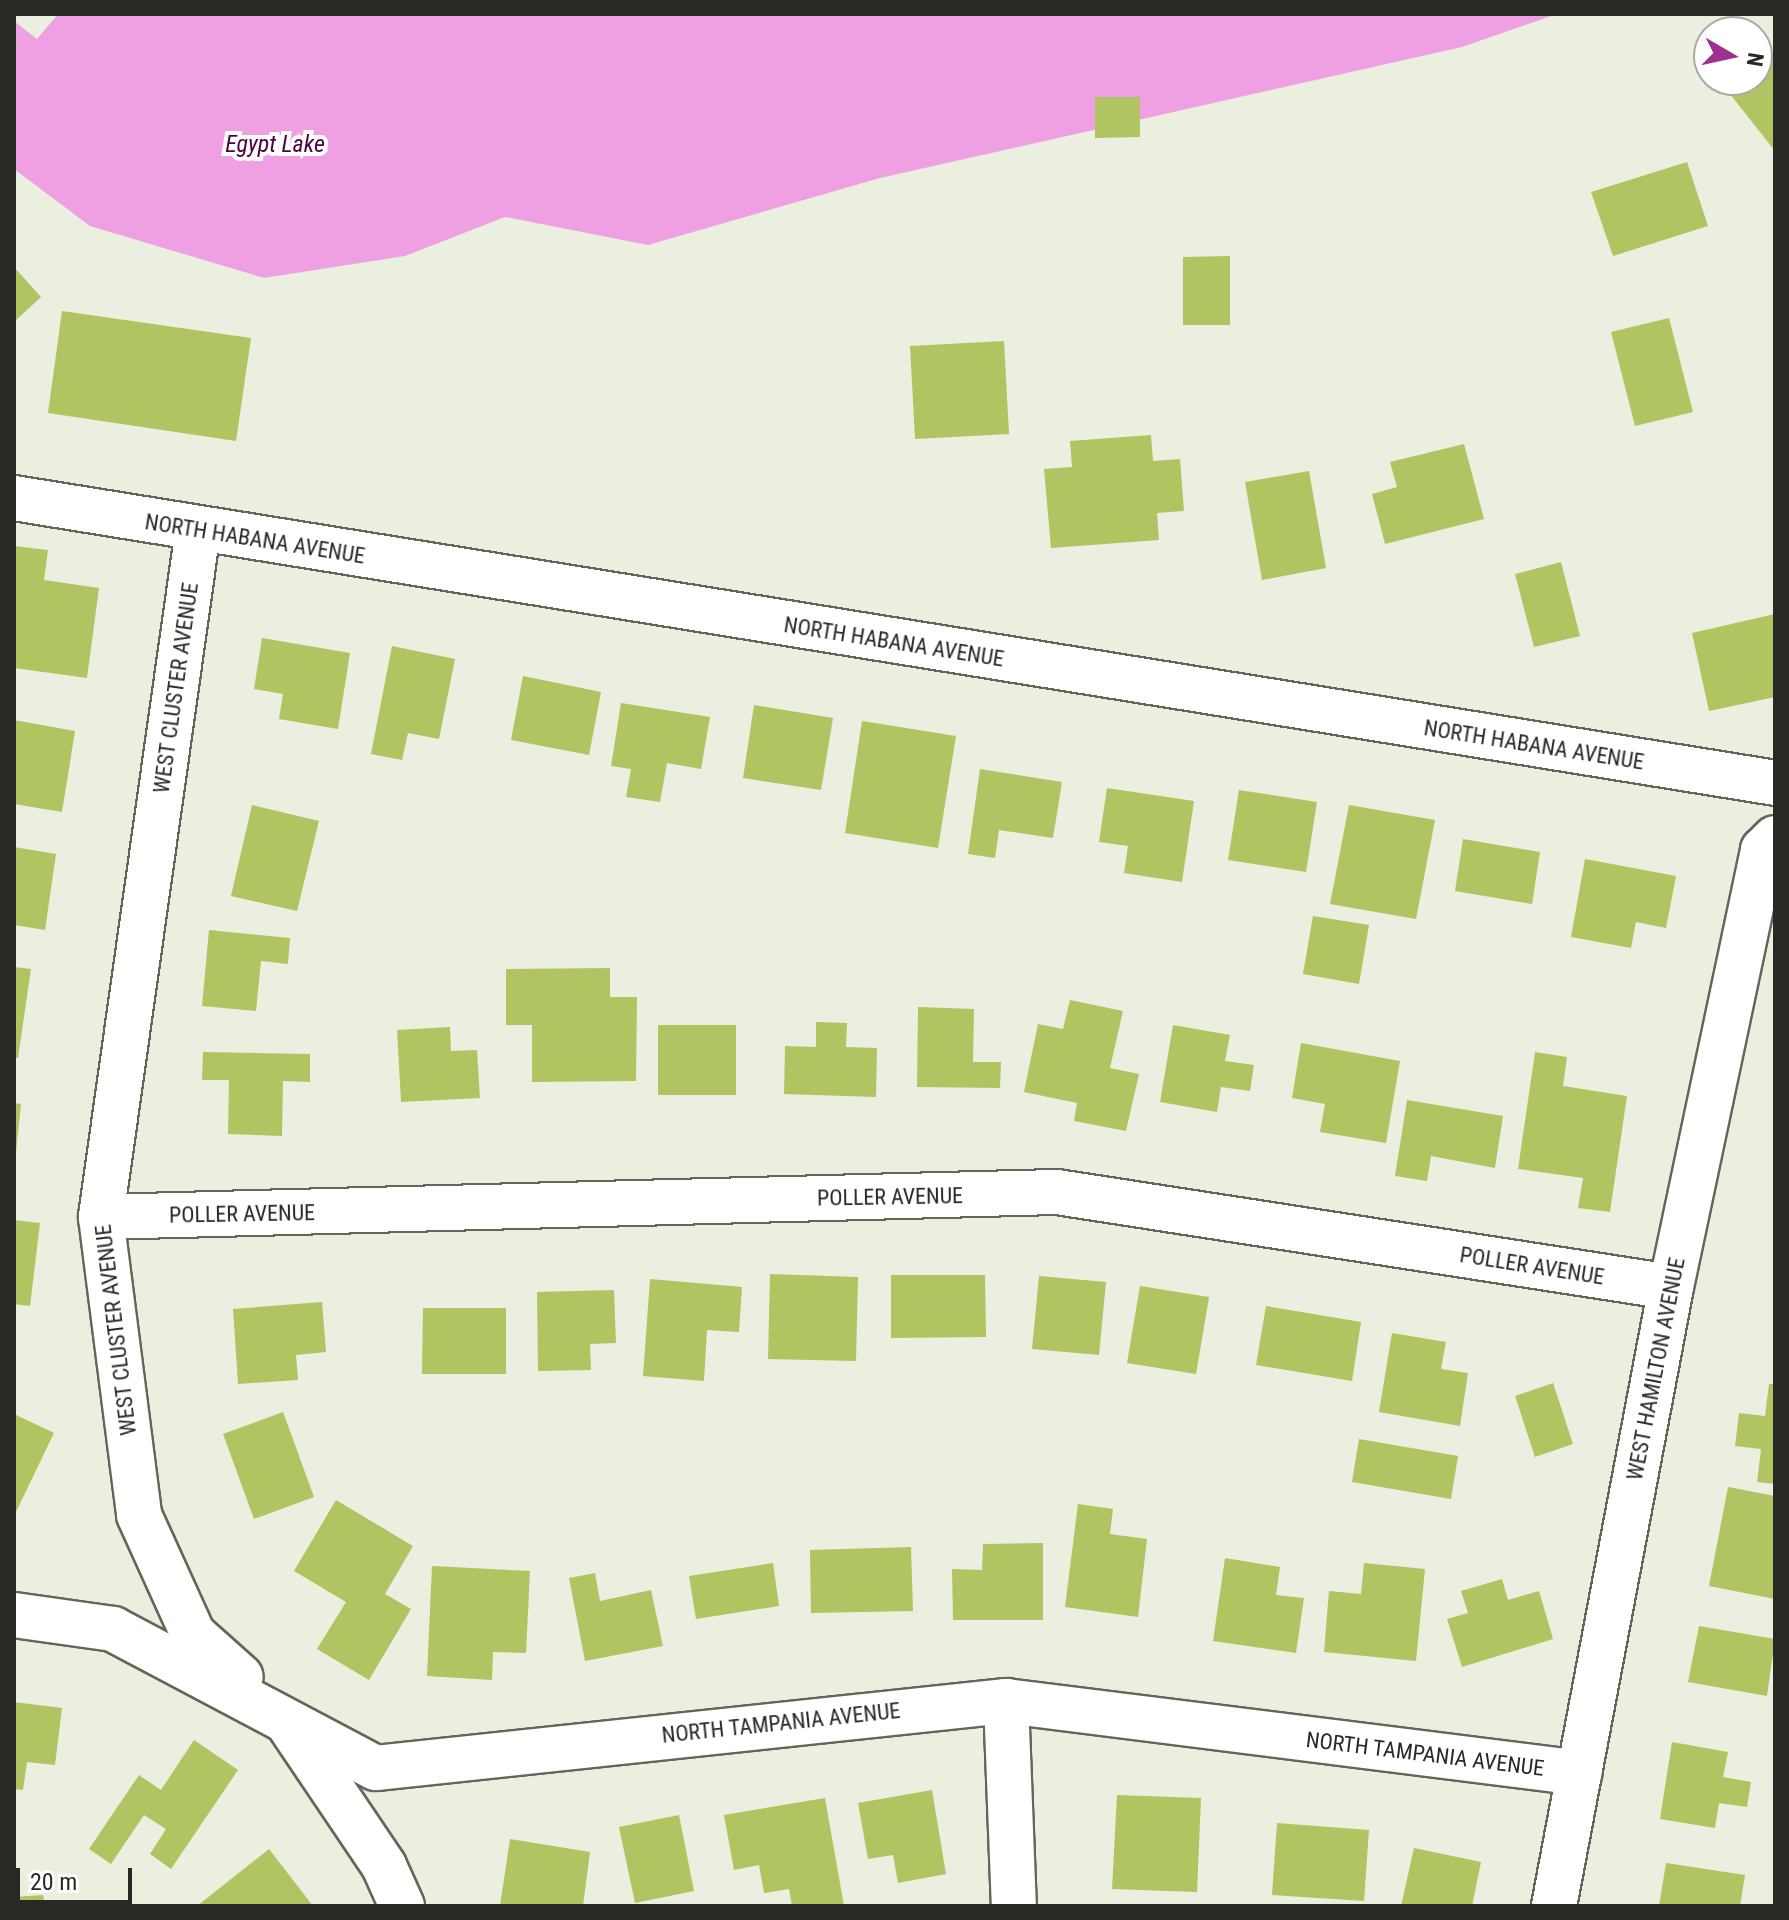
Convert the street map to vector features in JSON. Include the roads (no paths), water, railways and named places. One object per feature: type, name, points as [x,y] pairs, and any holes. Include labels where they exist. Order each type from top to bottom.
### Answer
[{"type":"street","name":"NORTH HABANA AVENUE","points":[[14,498],[1775,783]]},
{"type":"street","name":"WEST CLUSTER AVENUE","points":[[198,530],[101,1217],[139,1515],[193,1634],[281,1714],[384,1866],[402,1906]]},
{"type":"street","name":"WEST HAMILTON AVENUE","points":[[1554,1906],[1671,1287],[1763,850],[1775,838]]},
{"type":"street","name":"POLLER AVENUE","points":[[101,1217],[1057,1192],[1671,1287]]},
{"type":"street","name":"NORTH TAMPANIA AVENUE","points":[[14,1615],[113,1629],[281,1714],[376,1768],[1006,1701],[1580,1773]]},
{"type":"street","points":[[1006,1701],[1014,1906]]},
{"type":"water","name":"Egypt Lake","points":[[58,14],[1557,14],[1462,47],[880,178],[648,245],[505,217],[405,256],[264,278],[90,226],[14,169],[14,21],[37,39]]}]
